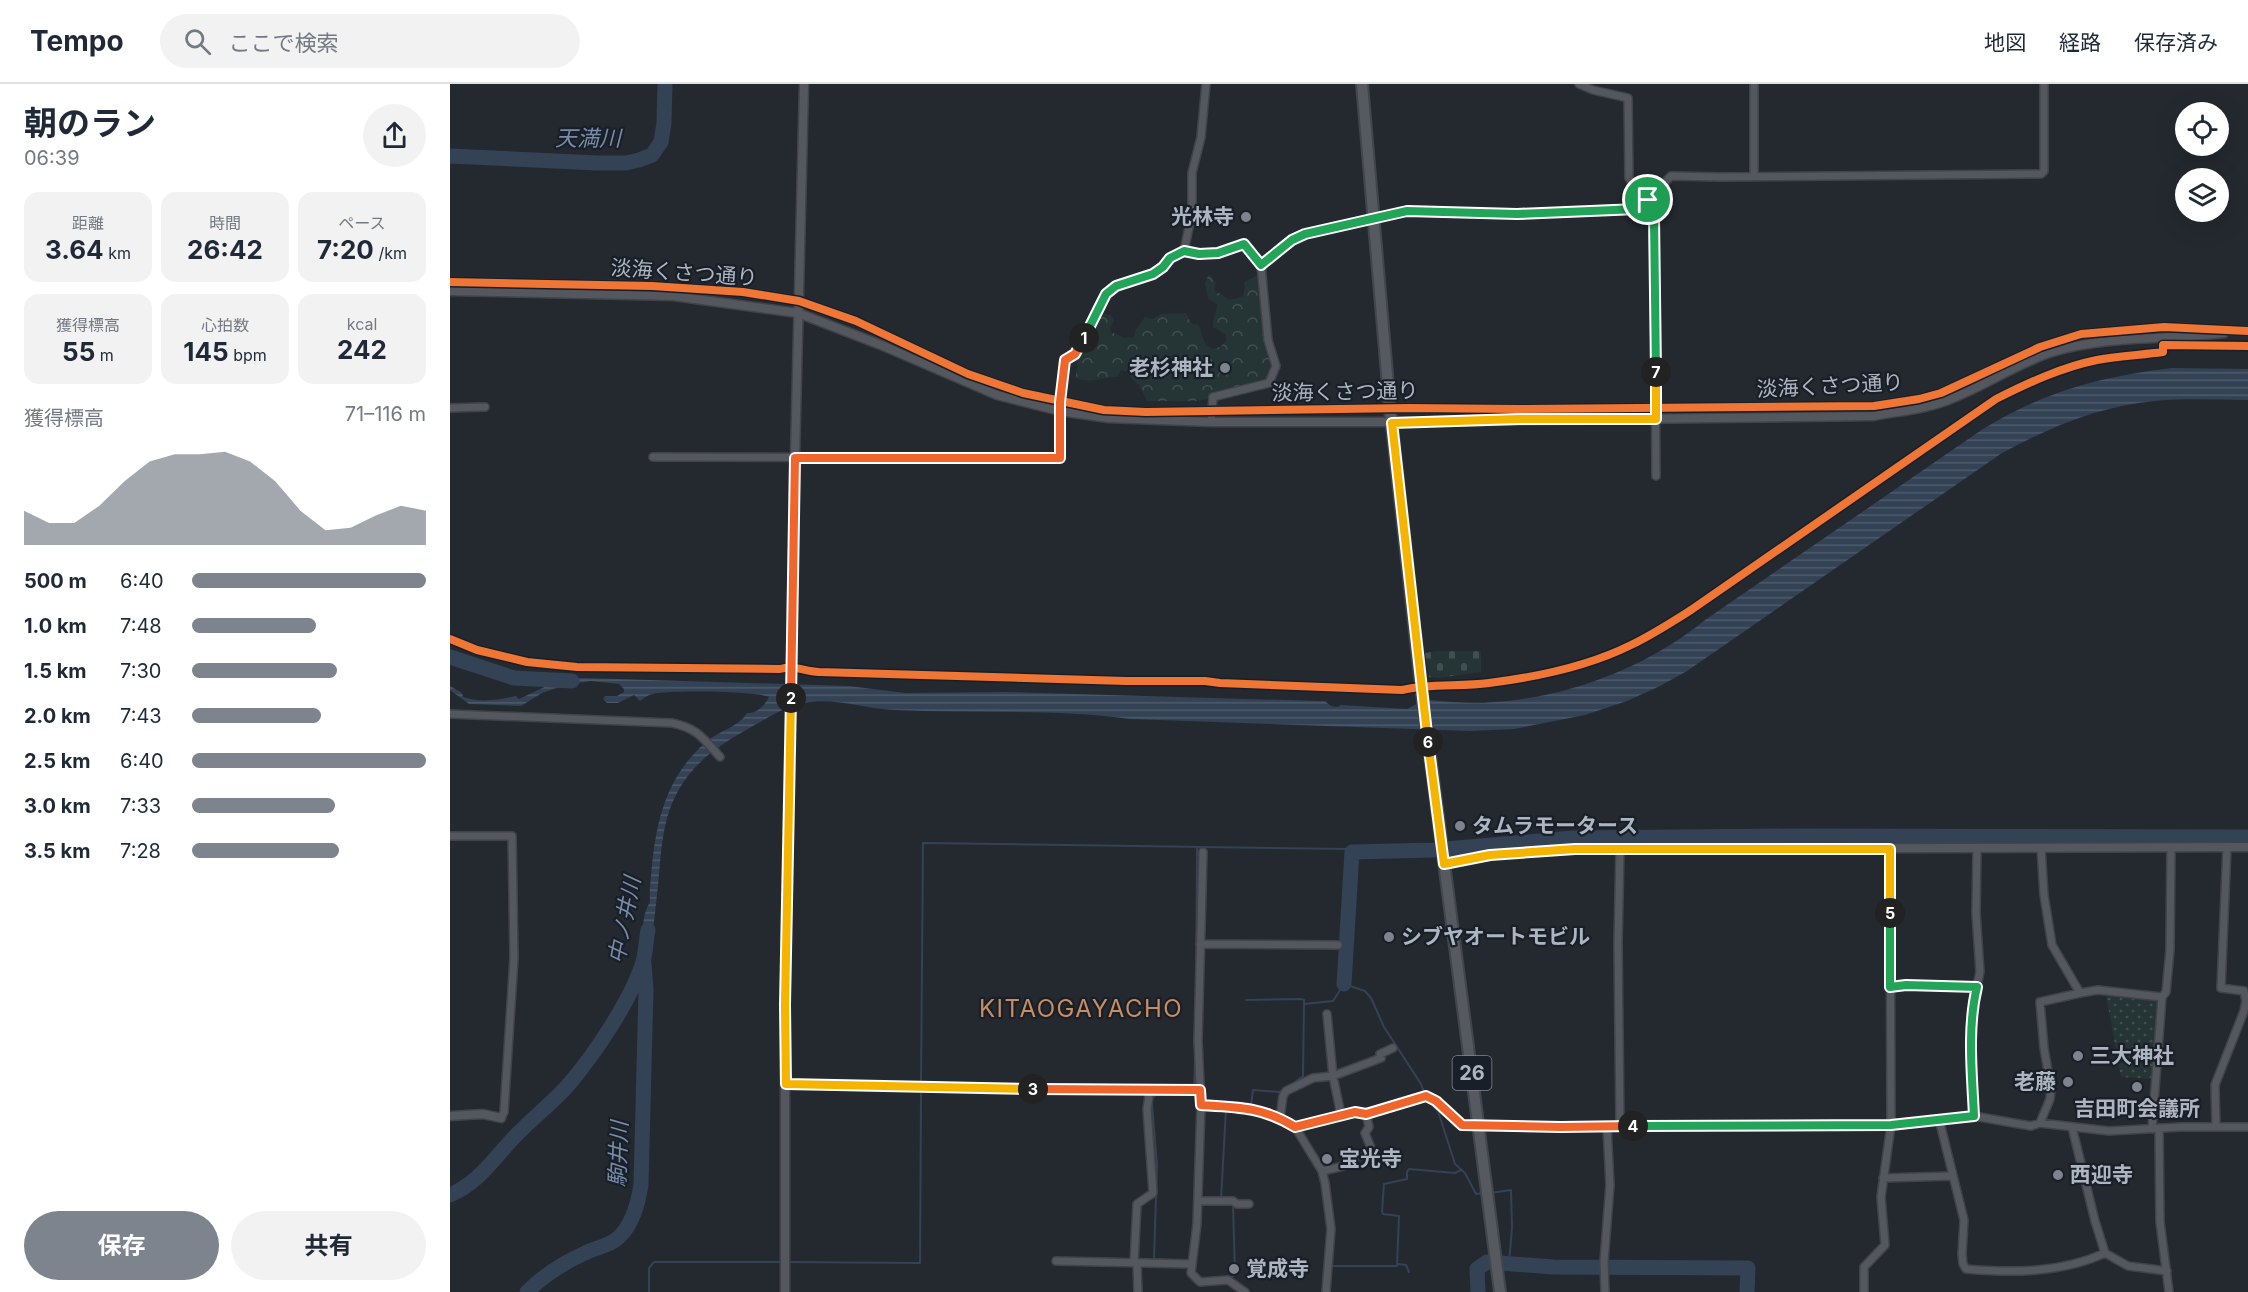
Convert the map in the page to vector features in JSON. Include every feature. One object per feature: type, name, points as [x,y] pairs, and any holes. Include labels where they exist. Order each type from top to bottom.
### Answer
[{"type":"main road","name":"26","points":[[1362,84],[1390,409],[1421,690],[1500,1292]]},
{"type":"street","points":[[785,1292],[785,1005],[804,84]]},
{"type":"street","points":[[1184,251],[1192,213],[1192,173],[1201,137],[1206,84]]},
{"type":"street","points":[[1579,84],[1593,90],[1628,98],[1629,178],[1635,188],[1648,200],[1654,216],[1656,476]]},
{"type":"street","points":[[1754,84],[1754,176]]},
{"type":"street","points":[[1261,265],[1292,240],[1305,234],[1407,211],[1517,214],[1638,209],[1671,176],[2041,174],[2044,171],[2044,84]]},
{"type":"street","points":[[653,457],[1060,458],[1060,406],[1065,360],[1075,354],[1083,342],[1106,294],[1116,286],[1153,274],[1170,258],[1184,251],[1199,254],[1218,253],[1244,244],[1261,265],[1268,340],[1276,366],[1269,383],[1214,397],[1211,422]]},
{"type":"street","name":"淡海くさつ通り","points":[[450,282],[652,285],[743,292],[799,301],[856,321],[968,374],[1060,406],[1104,410],[1212,412],[1874,406],[1941,393],[2032,351],[2081,334],[2164,327],[2248,331]]},
{"type":"street","name":"淡海くさつ通り","points":[[450,291],[673,296],[798,313],[997,395],[1060,406],[1108,418],[1211,422],[1392,423],[1519,419],[1873,416],[1950,400],[2050,353],[2097,341],[2190,337],[2248,331]]},
{"type":"street","points":[[450,408],[485,407]]},
{"type":"street","points":[[450,714],[687,726],[701,736],[720,757]]},
{"type":"street","points":[[450,836],[512,836],[514,958],[504,1112],[501,1118],[483,1114],[450,1116]]},
{"type":"street","points":[[2216,1127],[2215,1085],[2246,1001],[2244,991],[2221,988],[2227,847]]},
{"type":"street","points":[[1442,854],[1490,855],[1575,849],[2248,847]]},
{"type":"street","points":[[1974,1116],[1971,1069],[1973,1004],[1980,972],[1976,913],[1977,848]]},
{"type":"street","points":[[2041,848],[2044,895],[2052,945],[2080,993]]},
{"type":"street","points":[[2169,1292],[2160,1222],[2155,1128],[2162,997],[2166,992],[2170,950],[2171,848]]},
{"type":"street","points":[[1620,849],[1618,966],[1620,1126]]},
{"type":"street","points":[[1864,1292],[1864,1267],[1885,1245],[1881,1197],[1891,1125],[1890,849]]},
{"type":"street","points":[[1203,852],[1196,1090],[1201,1105],[1191,1273],[1196,1280],[1228,1280],[1245,1292]]},
{"type":"street","points":[[1200,944],[1338,945]]},
{"type":"street","points":[[1890,987],[1906,985],[1977,987]]},
{"type":"street","points":[[2040,1123],[2050,1099],[2051,1089],[2043,1048],[2040,1002],[2098,990],[2162,997]]},
{"type":"street","points":[[1327,1014],[1333,1076],[1341,1114]]},
{"type":"street","points":[[1280,1118],[1282,1096],[1286,1091],[1313,1078],[1333,1076],[1381,1058],[1380,1054],[1393,1048]]},
{"type":"street","points":[[786,1084],[1196,1090]]},
{"type":"street","points":[[1138,1292],[1137,1204],[1153,1193],[1147,1109],[1150,1090]]},
{"type":"street","points":[[1295,1127],[1341,1114],[1355,1112],[1366,1114],[1426,1096],[1436,1101],[1462,1125],[1479,1126],[1891,1125],[1974,1116],[2031,1126],[2040,1123],[2109,1131],[2248,1127]]},
{"type":"street","points":[[1201,1105],[1246,1107],[1280,1118],[1295,1127],[1322,1171],[1331,1229],[1326,1292]]},
{"type":"street","points":[[1322,1171],[1344,1166],[1352,1157],[1373,1153],[1365,1133],[1369,1127],[1366,1114]]},
{"type":"street","points":[[1939,1119],[1964,1220],[1962,1254],[1966,1269],[2039,1270],[2073,1264],[2105,1253]]},
{"type":"street","points":[[1605,1292],[1604,1261],[1610,1185],[1607,1127]]},
{"type":"street","points":[[2072,1127],[2105,1253],[2128,1266],[2167,1271]]},
{"type":"street","points":[[1883,1178],[1953,1176]]},
{"type":"street","points":[[1197,1201],[1233,1201],[1237,1204],[1249,1204]]},
{"type":"street","points":[[1056,1261],[1191,1264]]},
{"type":"green space","points":[[1209,274],[1216,283],[1214,288],[1216,293],[1221,293],[1231,299],[1243,296],[1244,282],[1256,276],[1260,278],[1270,362],[1265,380],[1226,389],[1207,399],[1147,401],[1139,385],[1128,372],[1121,370],[1117,377],[1089,381],[1075,377],[1078,367],[1075,359],[1090,338],[1101,313],[1111,315],[1114,321],[1110,327],[1111,332],[1125,338],[1134,337],[1136,329],[1145,317],[1153,319],[1161,314],[1186,313],[1191,323],[1199,325],[1207,345],[1213,349],[1220,347],[1226,341],[1225,334],[1213,327],[1217,304],[1208,299],[1205,283]]},
{"type":"green space","points":[[1481,651],[1481,672],[1439,678],[1429,677],[1425,653]]},
{"type":"green space","points":[[2106,995],[2160,1000],[2151,1079],[2121,1077]]},
{"type":"water","points":[[2171,368],[2248,369],[2248,400],[2178,400],[2135,404],[2076,419],[2038,435],[2002,453],[1687,671],[1627,701],[1585,715],[1514,729],[1470,731],[1130,719],[1042,712],[894,710],[826,701],[804,703],[787,708],[737,735],[703,759],[677,793],[668,815],[663,838],[649,967],[643,926],[646,909],[650,902],[657,830],[667,798],[682,768],[706,742],[739,722],[747,713],[760,708],[769,697],[730,692],[676,692],[653,694],[640,701],[634,695],[618,703],[607,703],[603,699],[605,696],[617,696],[624,692],[624,689],[619,684],[591,681],[565,685],[542,693],[521,706],[469,704],[450,690],[450,686],[462,693],[463,697],[476,700],[496,700],[516,696],[519,699],[551,684],[558,678],[584,678],[849,686],[905,693],[1005,692],[1325,701],[1335,707],[1341,705],[1407,709],[1429,700],[1485,703],[1549,694],[1578,687],[1632,666],[1683,637],[1983,429],[2029,404],[2096,381]]},
{"type":"waterway","name":"天満川","points":[[450,156],[597,163],[626,163],[639,160],[652,155],[661,142],[665,84]]},
{"type":"waterway","points":[[450,657],[514,678],[572,681]]},
{"type":"waterway","points":[[1344,984],[1352,852],[1434,850],[1572,838],[2248,837]]},
{"type":"waterway","points":[[921,1083],[923,843],[1349,849],[1352,852]]},
{"type":"waterway","points":[[1196,986],[1197,847]]},
{"type":"waterway","name":"中ノ井川","points":[[450,1195],[468,1185],[482,1173],[515,1136],[563,1091],[591,1056],[630,993],[644,958],[648,930]]},
{"type":"waterway","name":"駒井川","points":[[527,1292],[561,1265],[615,1240],[624,1232],[634,1213],[641,1185],[646,989],[644,964]]},
{"type":"waterway","points":[[1246,1000],[1301,999],[1304,1000],[1304,1004],[1333,1001],[1344,984],[1365,991],[1371,998],[1384,1027],[1421,1084],[1425,1095]]},
{"type":"waterway","points":[[1290,1086],[1303,1076],[1304,1004]]},
{"type":"waterway","points":[[1192,1261],[1154,1259],[1157,1165],[1152,1098],[1156,1095],[1194,1094],[1195,1057]]},
{"type":"waterway","points":[[1251,1105],[1253,1090],[1279,1092],[1285,1089]]},
{"type":"waterway","points":[[787,1262],[920,1263],[921,1094]]},
{"type":"waterway","points":[[1427,1100],[1438,1111],[1455,1164],[1465,1173],[1476,1194],[1485,1193]]},
{"type":"waterway","points":[[1221,1199],[1226,1109]]},
{"type":"waterway","points":[[1331,1266],[1397,1266],[1399,1216],[1383,1214],[1384,1184],[1407,1179],[1409,1169],[1455,1173],[1461,1170]]},
{"type":"waterway","points":[[1490,1193],[1511,1190],[1512,1228],[1509,1263]]},
{"type":"waterway","points":[[1230,1278],[1235,1275],[1233,1204]]},
{"type":"waterway","points":[[649,1292],[649,1268],[654,1262],[781,1262]]},
{"type":"waterway","points":[[1478,1292],[1477,1269],[1487,1262],[1553,1267],[1748,1268],[1747,1292]]},
{"type":"waterway","points":[[1398,1264],[1406,1265],[1409,1272]]},
{"type":"cycle path","points":[[450,282],[652,286],[743,292],[799,301],[856,321],[968,374],[1023,393],[1104,410],[1146,412],[1409,408],[1874,406],[1941,393],[2040,347],[2081,334],[2164,327],[2248,331]]},
{"type":"cycle path","points":[[450,639],[477,650],[527,662],[577,667],[790,668],[819,672],[1126,681],[1205,681],[1402,690],[1525,678],[1597,659],[1654,633],[1691,610],[1996,399],[2020,387],[2084,363],[2163,352],[2163,345],[2248,346]]},
{"type":"place","name":"光林寺","points":[[1246,217]]},
{"type":"place","name":"老杉神社","points":[[1225,368]]},
{"type":"place","name":"タムラモータース","points":[[1460,826]]},
{"type":"place","name":"シブヤオートモビル","points":[[1389,937]]},
{"type":"place","name":"三大神社","points":[[2078,1056]]},
{"type":"place","name":"老藤","points":[[2068,1082]]},
{"type":"place","name":"吉田町会議所","points":[[2137,1087]]},
{"type":"place","name":"宝光寺","points":[[1327,1159]]},
{"type":"place","name":"西迎寺","points":[[2058,1175]]},
{"type":"place","name":"覚成寺","points":[[1234,1269]]},
{"type":"district","name":"KITAOGAYACHO","points":[[1081,1009]]},
{"type":"route","points":[[1648,200],[1654,216],[1656,419],[1519,419],[1392,423],[1421,686],[1444,864],[1490,855],[1575,849],[1890,849],[1890,987],[1906,985],[1977,987],[1973,1004],[1971,1069],[1974,1116],[1891,1125],[1479,1126],[1462,1125],[1436,1101],[1426,1096],[1366,1114],[1355,1112],[1341,1114],[1295,1127],[1280,1118],[1246,1107],[1201,1105],[1200,1090],[786,1084],[785,1005],[795,458],[1060,458],[1060,402],[1065,360],[1075,354],[1083,342],[1106,294],[1116,286],[1153,274],[1170,258],[1184,251],[1199,254],[1218,253],[1244,244],[1261,265],[1292,240],[1305,234],[1407,211],[1517,214],[1638,209],[1648,200]]}]
